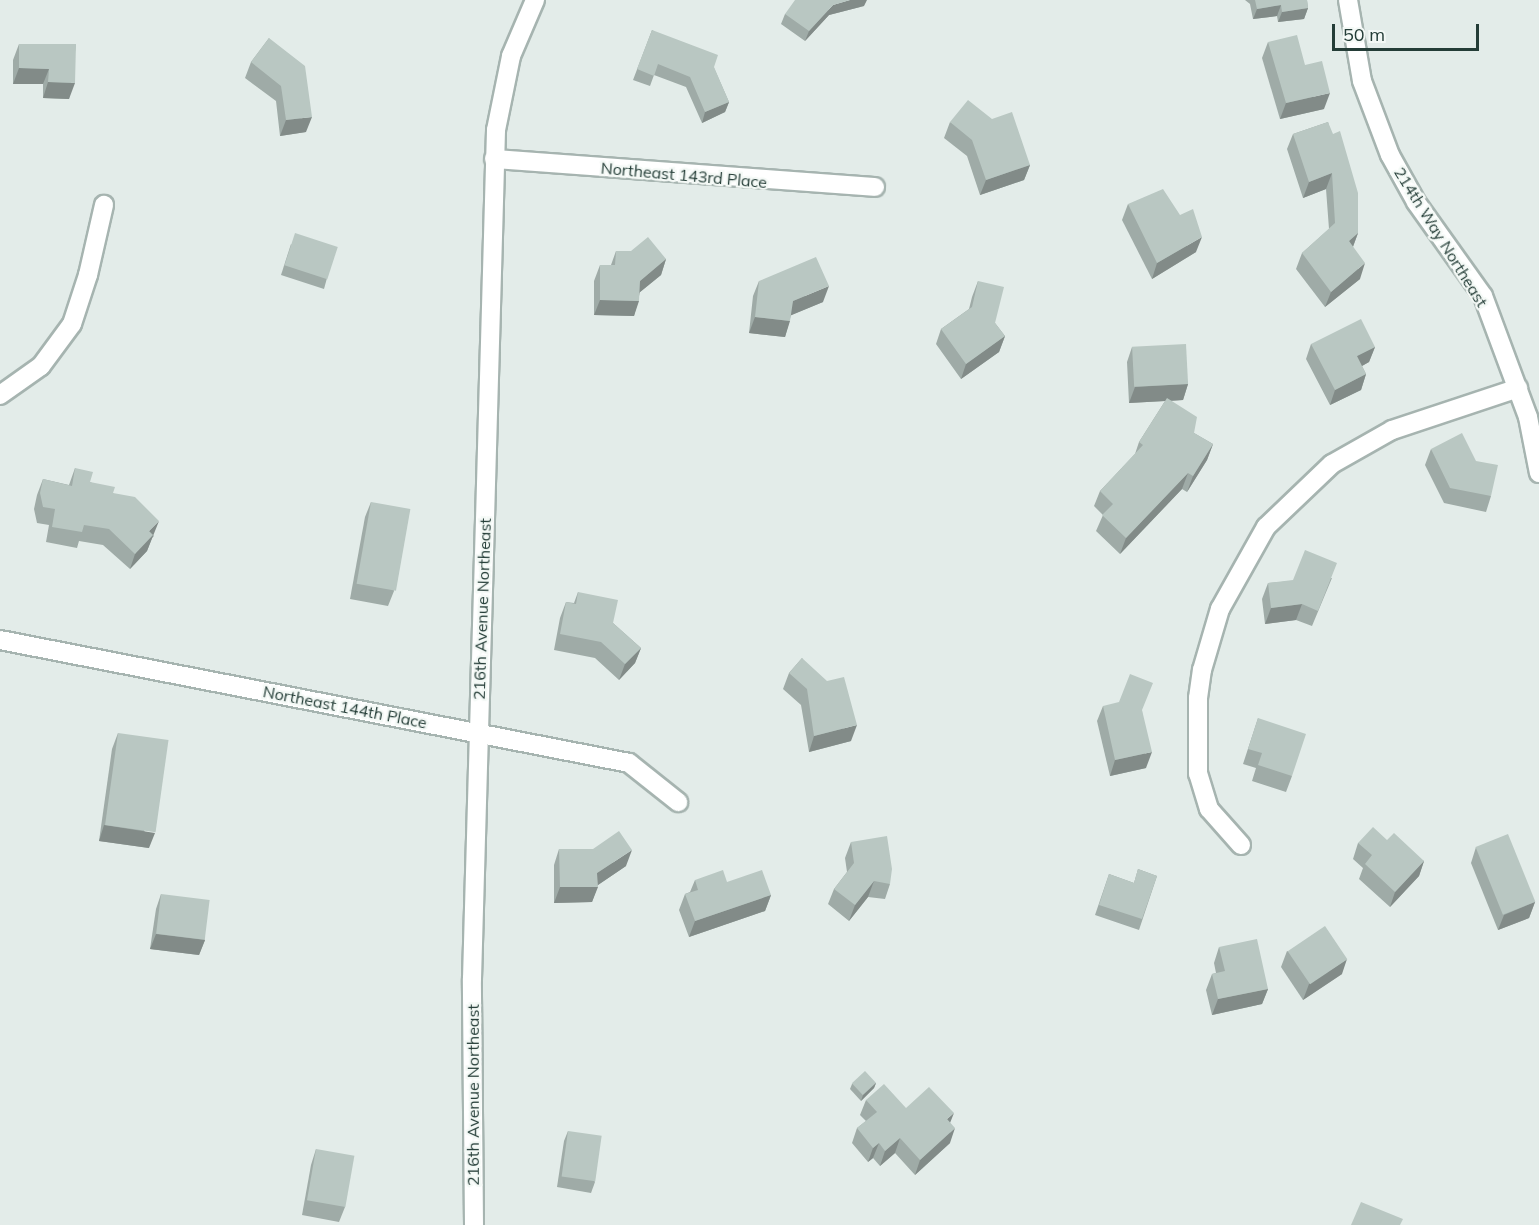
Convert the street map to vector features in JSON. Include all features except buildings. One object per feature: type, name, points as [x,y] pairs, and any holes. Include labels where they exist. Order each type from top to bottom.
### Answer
[{"type":"street","name":"216th Avenue Northeast","points":[[474,1225],[471,1056],[494,159],[500,103],[511,56],[535,0]]},
{"type":"street","name":"214th Way Northeast","points":[[1348,0],[1362,81],[1390,155],[1416,202],[1483,296],[1518,388],[1539,473]]},
{"type":"street","name":"Northeast 143rd Place","points":[[494,159],[875,187]]},
{"type":"street","points":[[0,395],[42,366],[72,324],[88,275],[104,206]]},
{"type":"street","points":[[1241,845],[1209,809],[1198,774],[1198,698],[1202,670],[1220,609],[1266,527],[1332,464],[1392,430],[1518,388]]},
{"type":"street","name":"Northeast 144th Place","points":[[0,640],[629,763],[678,802]]}]
